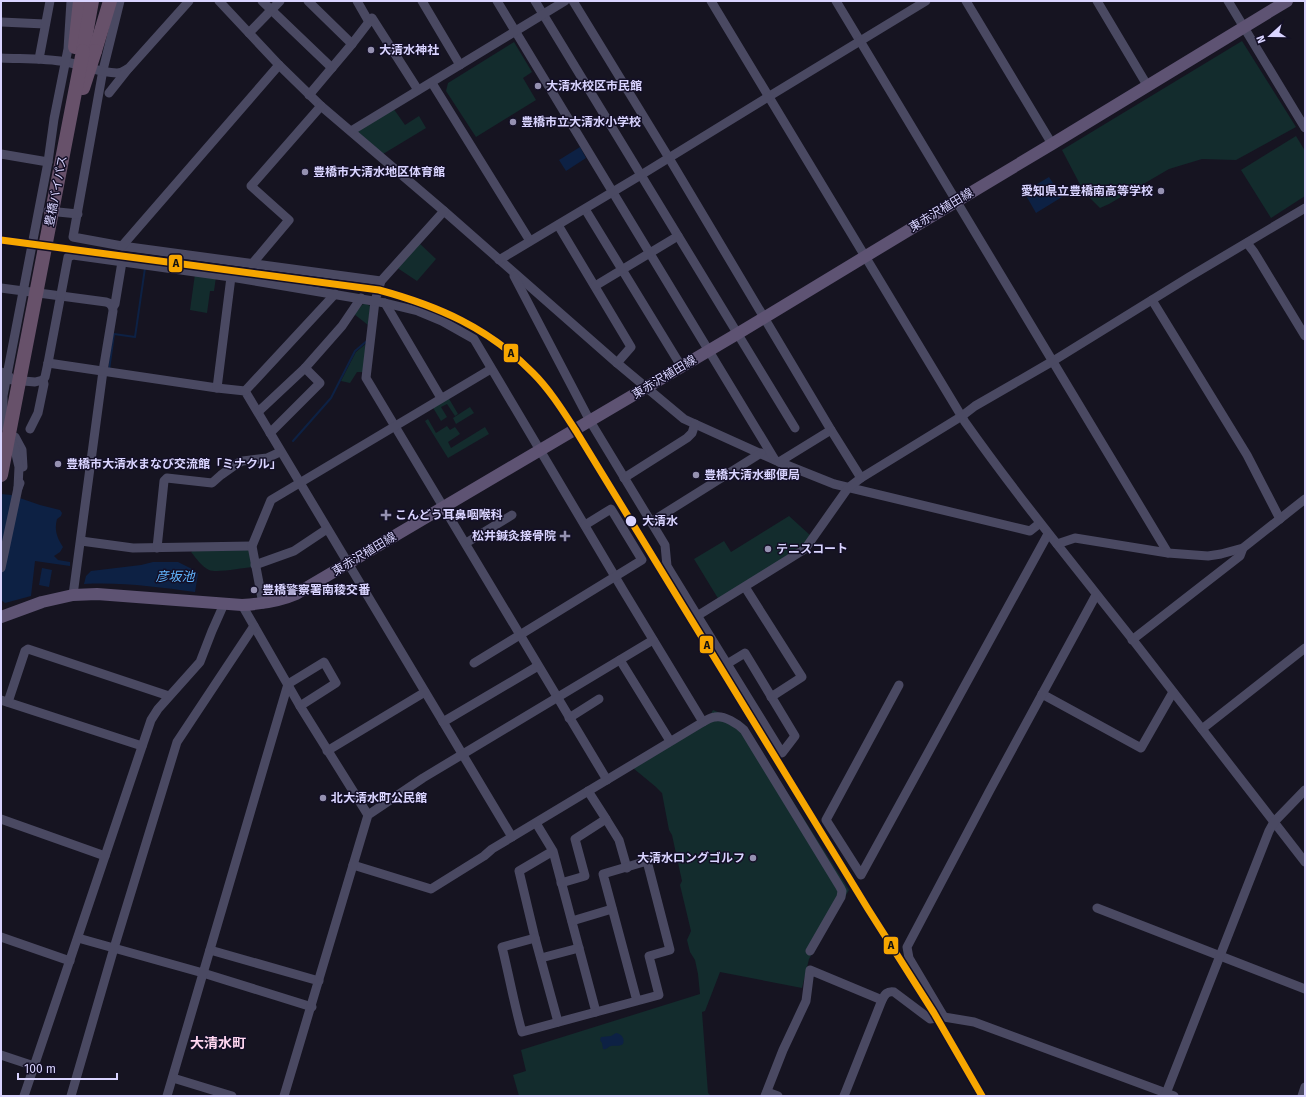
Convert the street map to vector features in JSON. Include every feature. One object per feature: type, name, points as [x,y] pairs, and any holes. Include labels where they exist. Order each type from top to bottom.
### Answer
[{"type":"highway","points":[[80,1],[84,50]]},
{"type":"highway","points":[[84,50],[92,1]]},
{"type":"highway","points":[[54,163],[73,69],[110,1]]},
{"type":"highway","name":"豊橋バイパス","points":[[1,475],[54,163],[83,88],[84,50]]},
{"type":"main road","name":"東赤沢植田線","points":[[1,617],[42,602],[73,594],[97,594],[242,606],[263,604],[296,594],[737,334],[1287,1]]},
{"type":"street","points":[[39,59],[50,1]]},
{"type":"street","points":[[1,568],[23,471],[22,450],[10,426],[4,373],[39,211],[54,163],[54,119],[68,49],[71,1]]},
{"type":"street","points":[[120,1],[103,70],[73,237],[122,246],[381,281]]},
{"type":"street","points":[[109,93],[129,68],[189,1]]},
{"type":"street","points":[[219,1],[279,65],[321,106],[444,211],[617,363],[684,419],[777,461],[834,484],[1030,531],[1040,523]]},
{"type":"street","points":[[262,1],[332,68]]},
{"type":"street","points":[[248,33],[280,1]]},
{"type":"street","points":[[308,1],[352,44]]},
{"type":"street","points":[[357,1],[369,22]]},
{"type":"street","points":[[422,1],[460,65]]},
{"type":"street","points":[[498,1],[708,350],[777,461]]},
{"type":"street","points":[[535,1],[795,428]]},
{"type":"street","points":[[351,131],[564,1]]},
{"type":"street","points":[[573,1],[861,478]]},
{"type":"street","points":[[711,1],[864,256],[962,416],[992,461],[1305,862]]},
{"type":"street","points":[[836,1],[1168,553]]},
{"type":"street","points":[[499,260],[926,1]]},
{"type":"street","points":[[966,1],[1052,144]]},
{"type":"street","points":[[1096,1],[1148,85]]},
{"type":"street","points":[[1228,1],[1305,128]]},
{"type":"street","points":[[309,95],[372,18],[418,90]]},
{"type":"street","points":[[1,22],[45,24]]},
{"type":"street","points":[[1,58],[65,61],[118,73],[129,68]]},
{"type":"street","points":[[122,246],[279,65]]},
{"type":"street","points":[[432,82],[530,241]]},
{"type":"street","points":[[252,264],[289,220],[251,186],[321,106]]},
{"type":"street","points":[[1,154],[54,163]]},
{"type":"street","points":[[697,616],[805,549],[848,488],[861,478],[962,416],[975,406],[1053,361],[1305,208]]},
{"type":"street","points":[[585,209],[681,366]]},
{"type":"street","points":[[39,211],[78,214]]},
{"type":"street","points":[[444,211],[381,281],[375,301],[366,378],[607,780]]},
{"type":"street","points":[[558,225],[631,346],[617,363]]},
{"type":"street","points":[[595,286],[622,268],[678,236]]},
{"type":"street","points":[[1247,243],[1305,336]]},
{"type":"street","points":[[30,429],[38,413],[44,384],[43,380],[48,363],[68,257],[73,255],[231,277],[361,298],[418,311],[462,331],[474,339],[703,722]]},
{"type":"street","points":[[73,594],[103,371],[122,262]]},
{"type":"street","points":[[512,271],[590,421],[665,545],[667,566],[670,572],[782,753],[795,736],[745,653],[727,664]]},
{"type":"street","points":[[217,388],[231,277]]},
{"type":"street","points":[[1,288],[106,302],[113,307]]},
{"type":"street","points":[[245,391],[334,294]]},
{"type":"street","points":[[258,412],[305,368],[342,326],[361,298]]},
{"type":"street","points":[[1152,300],[1247,455],[1280,519]]},
{"type":"street","points":[[385,303],[441,398]]},
{"type":"street","points":[[48,363],[245,391]]},
{"type":"street","points":[[270,433],[320,383],[305,368]]},
{"type":"street","points":[[263,604],[252,546],[271,500],[491,368]]},
{"type":"street","points":[[4,373],[12,380],[35,382],[43,380]]},
{"type":"street","points":[[245,391],[280,452],[512,838]]},
{"type":"street","points":[[624,478],[687,438],[692,433],[695,424]]},
{"type":"street","points":[[777,461],[831,430]]},
{"type":"street","points":[[157,548],[164,481],[167,478],[212,483],[238,463],[267,458],[280,452]]},
{"type":"street","points":[[650,522],[761,453]]},
{"type":"street","points":[[1057,544],[1075,538],[1168,553],[1208,556],[1221,554],[1243,548],[1305,498]]},
{"type":"street","points":[[474,664],[642,560],[611,509],[585,525]]},
{"type":"street","points":[[466,543],[512,515]]},
{"type":"street","points":[[255,566],[294,551],[327,529]]},
{"type":"street","points":[[899,685],[826,820],[861,875],[1048,534]]},
{"type":"street","points":[[81,541],[133,548],[252,546]]},
{"type":"street","points":[[1132,640],[1240,556],[1243,548]]},
{"type":"street","points":[[745,587],[802,677],[772,697]]},
{"type":"street","points":[[944,1016],[910,958],[906,947],[1096,595]]},
{"type":"street","points":[[24,1096],[154,714],[200,662],[224,604]]},
{"type":"street","points":[[242,606],[300,706],[368,815]]},
{"type":"street","points":[[71,1096],[114,948],[177,742],[254,626]]},
{"type":"street","points":[[284,1096],[312,1007],[368,815],[399,793],[653,640]]},
{"type":"street","points":[[1202,729],[1305,648]]},
{"type":"street","points":[[142,746],[4,701],[25,650],[28,649],[169,696]]},
{"type":"street","points":[[620,660],[670,742]]},
{"type":"street","points":[[167,1096],[288,684],[324,662],[336,683],[300,706]]},
{"type":"street","points":[[443,722],[538,666]]},
{"type":"street","points":[[328,751],[425,692]]},
{"type":"street","points":[[1042,694],[1141,748],[1173,692]]},
{"type":"street","points":[[569,718],[599,699]]},
{"type":"street","points":[[354,865],[431,889],[484,856],[492,849],[703,722],[720,716],[740,726],[744,730],[842,891],[841,897],[810,951]]},
{"type":"street","points":[[844,1096],[882,1000],[886,993],[890,991],[894,992],[930,1019],[944,1016],[988,1026],[1168,1095],[1219,957],[1274,822],[1305,790]]},
{"type":"street","points":[[588,791],[619,840],[627,868]]},
{"type":"street","points":[[1,818],[105,856]]},
{"type":"street","points":[[561,883],[585,876],[575,839],[606,819]]},
{"type":"street","points":[[536,823],[553,851],[596,1012]]},
{"type":"street","points":[[553,851],[518,871],[558,1022]]},
{"type":"street","points":[[535,938],[502,947],[510,977],[511,992],[522,1032],[558,1022],[596,1012],[637,1001],[659,995],[649,956],[670,950],[648,861],[603,874],[637,1001]]},
{"type":"street","points":[[1097,908],[1219,957],[1305,989]]},
{"type":"street","points":[[572,921],[612,909]]},
{"type":"street","points":[[1,937],[70,962]]},
{"type":"street","points":[[78,938],[203,973],[312,1007]]},
{"type":"street","points":[[541,958],[579,948]]},
{"type":"street","points":[[210,950],[319,981]]},
{"type":"street","points":[[778,1096],[766,1094],[783,1050],[806,1001],[810,970],[882,1000]]},
{"type":"street","points":[[1,1055],[34,1066]]},
{"type":"street","points":[[173,1078],[206,1092],[232,1096]]},
{"type":"street","points":[[1302,1096],[1305,1087]]},
{"type":"green space","points":[[1242,41],[1296,127],[1236,160],[1202,159],[1169,169],[1100,208],[1084,192],[1062,150]]},
{"type":"green space","points":[[514,42],[532,72],[523,78],[536,100],[476,137],[446,91],[448,83]]},
{"type":"green space","points":[[393,108],[405,125],[419,116],[426,128],[383,154],[356,130]]},
{"type":"green space","points":[[1296,136],[1305,151],[1305,196],[1271,218],[1241,170]]},
{"type":"green space","points":[[418,242],[436,259],[417,281],[396,267]]},
{"type":"green space","points":[[195,274],[216,277],[214,291],[210,291],[207,313],[190,310]]},
{"type":"green space","points":[[365,303],[370,306],[368,325],[354,314]]},
{"type":"green space","points":[[367,343],[364,372],[357,372],[350,383],[341,381],[356,352]]},
{"type":"green space","points":[[448,397],[458,414],[455,416],[447,404],[441,407],[447,417],[441,421],[432,406]]},
{"type":"green space","points":[[470,407],[474,413],[456,424],[453,418]]},
{"type":"green space","points":[[428,419],[436,433],[447,426],[450,430],[455,427],[460,434],[448,442],[451,448],[485,427],[489,434],[448,458],[425,421]]},
{"type":"green space","points":[[789,516],[811,536],[805,545],[719,600],[694,559],[724,541],[731,552]]},
{"type":"green space","points":[[198,548],[249,549],[252,567],[223,571],[206,569],[191,552]]},
{"type":"green space","name":"大清水ロングゴルフ","points":[[713,710],[744,724],[849,890],[809,959],[802,988],[720,972],[705,1011],[702,1012],[708,1093],[711,1096],[519,1096],[513,1075],[526,1071],[521,1050],[700,994],[695,960],[690,952],[687,940],[691,931],[680,885],[682,881],[672,835],[669,830],[662,793],[633,768],[705,725]]},
{"type":"water","points":[[580,147],[586,158],[566,171],[559,160]]},
{"type":"water","points":[[1049,177],[1062,197],[1036,213],[1024,192]]},
{"type":"water","points":[[1,494],[11,495],[60,510],[62,513],[57,519],[56,530],[63,547],[60,552],[54,556],[58,560],[70,562],[70,566],[35,561],[31,596],[5,603],[1,600]]},
{"type":"water","name":"彦坂池","points":[[153,562],[178,562],[196,571],[198,574],[195,592],[126,584],[84,584],[86,576],[91,571],[141,565]]},
{"type":"water","points":[[42,568],[52,570],[49,587],[39,585]]},
{"type":"water","points":[[616,1033],[620,1034],[624,1040],[623,1044],[603,1049],[600,1040],[601,1037],[611,1036]]},
{"type":"waterway","points":[[109,370],[114,334],[135,337],[145,268]]},
{"type":"waterway","points":[[293,441],[331,398],[355,351],[368,340]]},
{"type":"transit line","name":"A","points":[[1,240],[379,290],[401,296],[442,311],[480,331],[499,343],[516,357],[545,386],[576,431],[868,909],[934,1013],[982,1096]]},
{"type":"place","name":"大清水神社","points":[[371,50]]},
{"type":"place","name":"大清水校区市民館","points":[[538,86]]},
{"type":"place","name":"豊橋市立大清水小学校","points":[[513,122]]},
{"type":"place","name":"豊橋市大清水地区体育館","points":[[305,172]]},
{"type":"place","name":"愛知県立豊橋南高等学校","points":[[1161,191]]},
{"type":"place","name":"豊橋市大清水まなび交流館「ミナクル」","points":[[58,464]]},
{"type":"place","name":"豊橋大清水郵便局","points":[[696,475]]},
{"type":"place","name":"こんどう耳鼻咽喉科","points":[[386,515]]},
{"type":"place","name":"大清水","points":[[631,521]]},
{"type":"place","name":"松井鍼灸接骨院","points":[[565,536]]},
{"type":"place","name":"テニスコート","points":[[768,549]]},
{"type":"place","name":"豊橋警察署南稜交番","points":[[254,590]]},
{"type":"place","name":"北大清水町公民館","points":[[323,798]]},
{"type":"place","name":"大清水ロングゴルフ","points":[[753,858]]},
{"type":"district","name":"大清水町","points":[[218,1043]]}]
